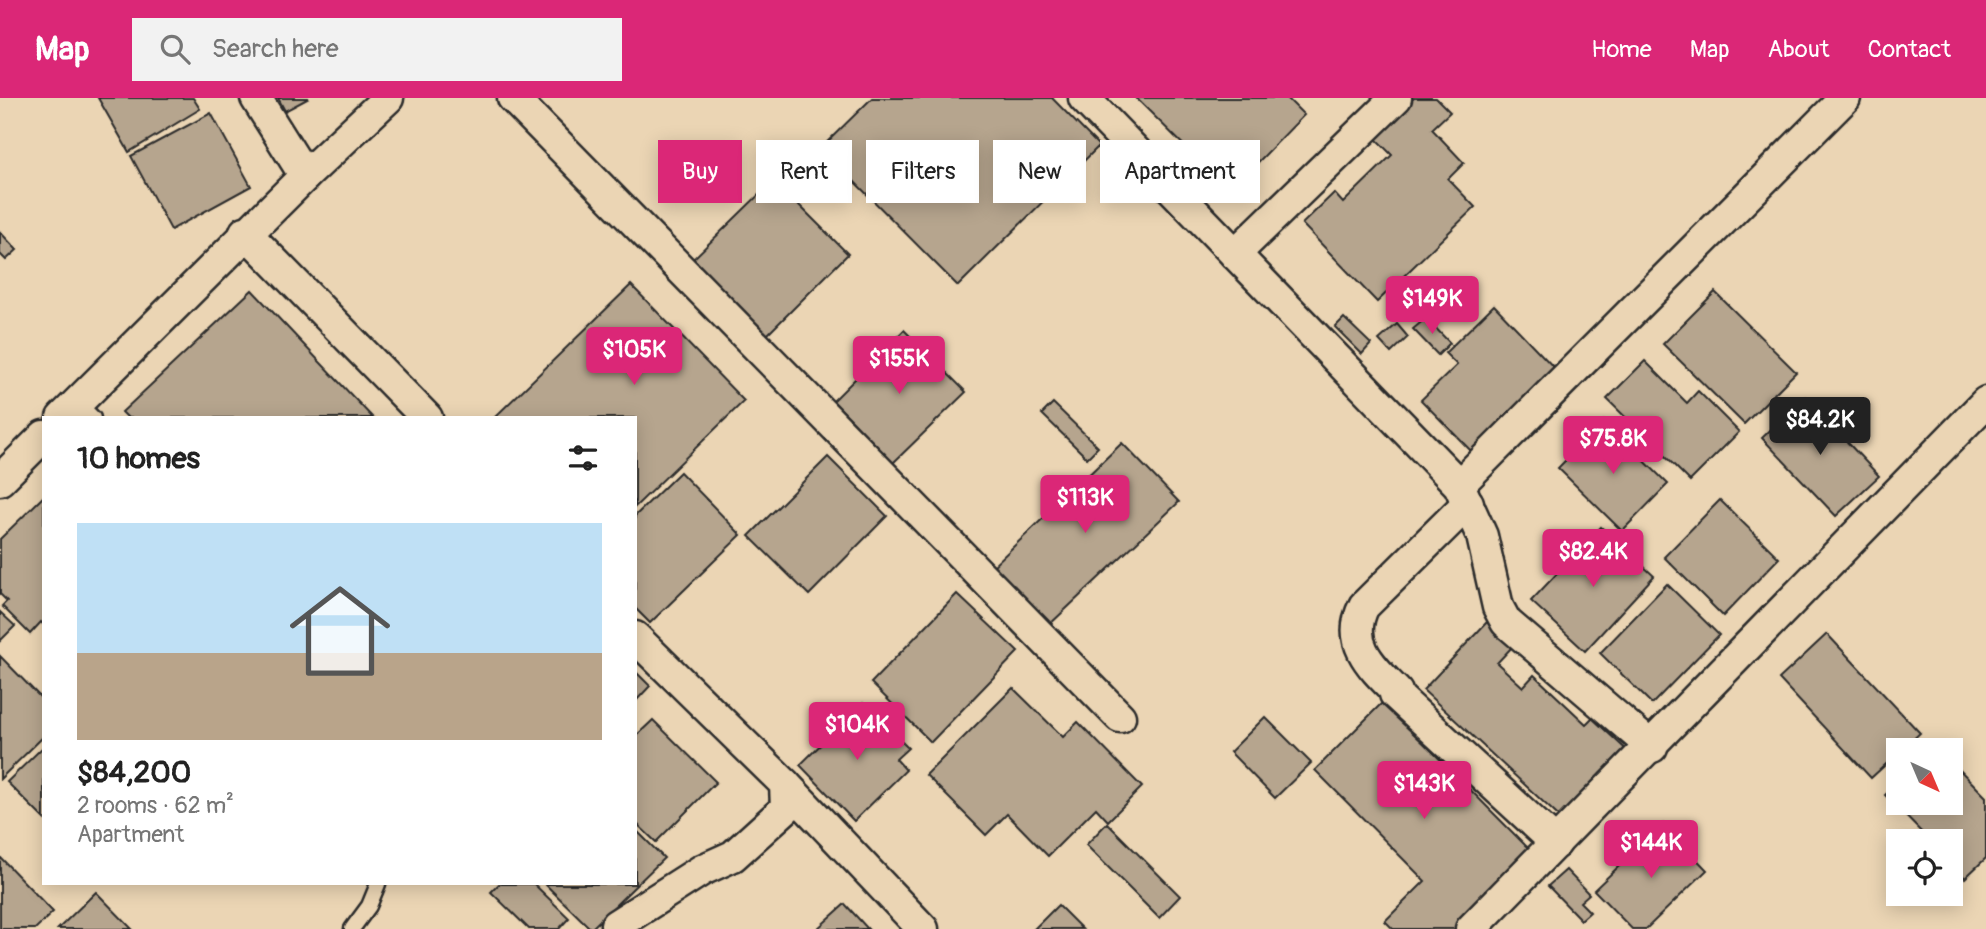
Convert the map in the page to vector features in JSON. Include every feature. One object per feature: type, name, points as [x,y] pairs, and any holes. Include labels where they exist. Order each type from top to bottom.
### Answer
[{"type":"street","points":[[256,98],[305,176]]},
{"type":"street","points":[[78,413],[245,232],[388,98]]},
{"type":"street","points":[[513,98],[1120,717]]},
{"type":"street","points":[[1084,98],[1464,494],[1482,537],[1498,607],[1506,622],[1652,747]]},
{"type":"street","points":[[1235,254],[1396,98]]},
{"type":"street","points":[[1556,843],[1395,694],[1362,654],[1357,636],[1359,617],[1364,606],[1464,494],[1845,98]]},
{"type":"street","points":[[245,232],[426,416]]},
{"type":"street","points":[[1471,929],[1652,747],[1986,402]]},
{"type":"street","points":[[0,480],[42,438]]},
{"type":"street","points":[[637,639],[785,784],[923,929]]},
{"type":"street","points":[[616,925],[702,870],[733,856],[786,808],[785,784]]},
{"type":"lane","points":[[352,929],[369,905],[378,885]]},
{"type":"building","points":[[98,98],[193,98],[200,109],[129,152]]},
{"type":"building","points":[[278,98],[309,98],[285,111]]},
{"type":"building","points":[[872,98],[1052,98],[1099,146],[1086,159],[1086,140],[993,140],[993,203],[1042,203],[958,286],[876,203],[979,203],[979,140],[866,140],[866,193],[852,179],[852,140],[829,140]]},
{"type":"building","points":[[1136,98],[1287,98],[1304,115],[1260,160],[1260,140],[1178,140]]},
{"type":"building","points":[[1414,98],[1436,98],[1450,112],[1432,129],[1464,163],[1448,179],[1475,207],[1377,302],[1302,224],[1334,193],[1343,203],[1392,155],[1374,137]]},
{"type":"building","points":[[211,113],[251,186],[171,230],[131,156]]},
{"type":"building","points":[[756,198],[756,203],[797,203],[848,254],[766,336],[691,261]]},
{"type":"building","points":[[0,232],[17,250],[6,260],[0,254]]},
{"type":"building","points":[[631,285],[744,401],[637,505],[637,416],[496,416]]},
{"type":"building","points":[[252,290],[371,416],[126,416],[122,412]]},
{"type":"building","points":[[1715,292],[1796,372],[1744,424],[1663,344]]},
{"type":"building","points":[[1494,305],[1561,375],[1477,457],[1421,400],[1457,365],[1445,353]]},
{"type":"building","points":[[1344,318],[1371,344],[1362,354],[1335,327]]},
{"type":"building","points":[[1426,318],[1450,343],[1438,355],[1413,329]]},
{"type":"building","points":[[1397,324],[1408,337],[1391,353],[1379,340]]},
{"type":"building","points":[[904,330],[966,392],[893,463],[833,401]]},
{"type":"building","points":[[1645,361],[1687,403],[1698,391],[1739,432],[1690,481],[1607,399]]},
{"type":"building","points":[[1805,397],[1879,476],[1836,516],[1762,438]]},
{"type":"building","points":[[1053,403],[1098,447],[1087,458],[1042,414]]},
{"type":"building","points":[[1604,421],[1668,484],[1622,531],[1558,468]]},
{"type":"building","points":[[1122,443],[1179,502],[1047,627],[991,568]]},
{"type":"building","points":[[828,457],[887,516],[809,595],[749,536]]},
{"type":"building","points":[[680,472],[741,535],[650,623],[637,610],[637,514]]},
{"type":"building","points":[[42,498],[42,623],[30,634],[2,606],[7,601],[0,594],[0,539]]},
{"type":"building","points":[[1720,500],[1779,558],[1723,616],[1664,557]]},
{"type":"building","points":[[1601,527],[1654,576],[1585,651],[1531,601]]},
{"type":"building","points":[[1667,584],[1719,635],[1652,704],[1600,653]]},
{"type":"building","points":[[957,594],[1018,652],[931,742],[871,683]]},
{"type":"building","points":[[0,612],[15,626],[0,641]]},
{"type":"building","points":[[1487,622],[1513,646],[1497,663],[1523,687],[1534,675],[1586,724],[1592,718],[1633,756],[1568,825],[1423,690]]},
{"type":"building","points":[[1827,634],[1920,733],[1915,738],[1886,738],[1886,764],[1871,778],[1779,679]]},
{"type":"building","points":[[0,656],[42,699],[42,738],[0,779]]},
{"type":"building","points":[[637,673],[650,686],[637,700]]},
{"type":"building","points":[[1013,688],[1063,737],[1078,722],[1142,787],[1108,821],[1096,808],[1048,856],[1007,814],[986,835],[926,775]]},
{"type":"building","points":[[1383,702],[1533,853],[1456,929],[1393,929],[1385,921],[1425,881],[1315,770]]},
{"type":"building","points":[[863,703],[908,748],[896,759],[906,770],[854,821],[800,765]]},
{"type":"building","points":[[1265,717],[1311,763],[1275,798],[1230,752]]},
{"type":"building","points":[[653,720],[716,782],[656,842],[637,824],[637,735]]},
{"type":"building","points":[[42,748],[42,817],[7,782]]},
{"type":"building","points":[[1964,774],[1986,797],[1986,858],[1965,878],[1963,829],[1918,829],[1906,816],[1964,816]]},
{"type":"building","points":[[1107,823],[1180,896],[1159,918],[1086,845]]},
{"type":"building","points":[[1663,824],[1707,870],[1646,929],[1632,929],[1594,890]]},
{"type":"building","points":[[637,831],[664,858],[637,884]]},
{"type":"building","points":[[0,857],[53,912],[35,929],[0,929]]},
{"type":"building","points":[[1566,870],[1589,894],[1580,902],[1590,912],[1581,920],[1548,886]]},
{"type":"building","points":[[498,885],[535,885],[569,918],[559,929],[529,929],[491,892]]},
{"type":"building","points":[[546,885],[636,885],[591,929]]},
{"type":"building","points":[[96,892],[132,929],[58,929]]},
{"type":"building","points":[[845,904],[868,929],[817,929]]},
{"type":"building","points":[[1058,905],[1082,929],[1034,929]]}]
